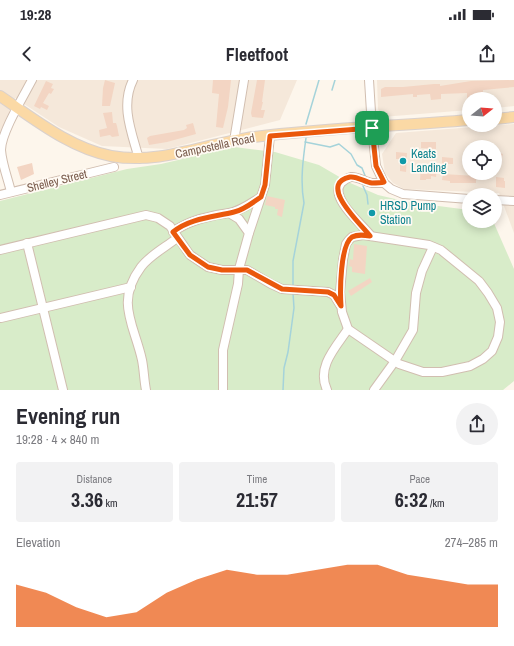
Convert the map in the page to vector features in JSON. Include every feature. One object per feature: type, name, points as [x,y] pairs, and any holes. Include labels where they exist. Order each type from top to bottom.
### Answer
[{"type":"main road","name":"Campostella Road","points":[[0,96],[65,139],[86,149],[110,156],[138,159],[158,158],[234,140],[462,121]]},
{"type":"main road","points":[[502,118],[514,117]]},
{"type":"street","points":[[11,192],[1,151],[6,132],[32,80]]},
{"type":"street","points":[[133,80],[127,94],[126,103],[138,159]]},
{"type":"street","points":[[234,140],[244,80]]},
{"type":"street","points":[[369,80],[376,166],[384,182],[391,189],[403,194],[462,198]]},
{"type":"street","points":[[222,390],[223,350],[238,284],[239,269],[266,178],[270,136]]},
{"type":"street","name":"Shelley Street","points":[[0,195],[114,167]]},
{"type":"street","points":[[370,236],[340,201],[338,191],[344,180],[350,177],[355,177],[373,183],[384,182]]},
{"type":"street","points":[[146,390],[142,360],[127,309],[131,287],[142,266],[175,235],[182,225],[207,217],[242,209],[261,197]]},
{"type":"street","points":[[502,200],[514,201]]},
{"type":"street","points":[[229,213],[239,219],[249,233]]},
{"type":"street","points":[[0,250],[146,215],[158,218],[170,226],[190,255],[208,267],[222,270],[247,270],[282,289],[328,292],[334,295],[341,306]]},
{"type":"street","points":[[370,236],[433,247],[441,250],[473,276],[488,293],[497,308],[500,322],[498,336],[492,351],[483,359],[470,366],[442,372],[423,372],[395,361],[348,329],[342,312],[340,284],[346,244],[352,237],[370,236]]},
{"type":"street","points":[[27,243],[63,390]]},
{"type":"street","points":[[374,390],[395,361],[413,330],[416,292],[422,271],[433,247]]},
{"type":"street","points":[[328,292],[340,284]]},
{"type":"street","points":[[1,318],[131,287]]},
{"type":"street","points":[[327,390],[323,376],[325,365],[348,329]]},
{"type":"shaded area","points":[[0,80],[297,80],[280,120],[167,149],[102,146],[59,127],[15,98],[0,133]]},
{"type":"shaded area","points":[[377,80],[514,80],[514,106],[502,107],[502,92],[462,92],[462,111],[382,117],[378,109]]},
{"type":"shaded area","points":[[514,124],[514,233],[502,201],[502,188],[462,188],[462,191],[404,189],[393,183],[385,173],[382,154],[396,133],[462,128],[462,132],[502,132],[502,125]]},
{"type":"green space","points":[[234,147],[275,152],[319,165],[348,182],[378,195],[408,202],[462,209],[462,228],[496,228],[514,269],[514,381],[503,390],[0,390],[0,201],[127,169],[161,164]]},
{"type":"building","points":[[105,80],[115,83],[110,106],[102,106]]},
{"type":"building","points":[[213,80],[231,80],[228,107],[223,128],[216,127],[219,94],[212,93]]},
{"type":"building","points":[[257,80],[265,80],[261,110],[265,110],[263,118],[252,117],[251,113]]},
{"type":"building","points":[[514,80],[514,87],[483,90],[483,92],[441,94],[441,99],[431,100],[430,94],[417,95],[417,97],[413,97],[413,94],[381,97],[381,89],[385,87],[434,84],[440,84],[440,86],[471,81]]},
{"type":"building","points":[[46,81],[53,84],[51,88],[54,89],[51,94],[49,93],[43,103],[49,106],[47,110],[34,106]]},
{"type":"building","points":[[112,112],[113,123],[116,123],[119,136],[112,137],[110,135],[100,137],[99,130],[107,128],[103,113]]},
{"type":"building","points":[[193,123],[196,134],[149,145],[147,138],[150,136],[184,130],[187,128],[186,125]]},
{"type":"building","points":[[421,142],[436,142],[436,149],[421,148]]},
{"type":"building","name":"Keats Landing","points":[[396,152],[407,153],[406,172],[400,171],[400,159],[396,159]]},
{"type":"building","points":[[442,157],[453,158],[453,164],[442,164]]},
{"type":"building","points":[[32,163],[34,174],[21,180],[17,167]]},
{"type":"building","points":[[421,166],[437,167],[436,177],[431,176],[431,179],[420,180]]},
{"type":"building","points":[[443,174],[462,175],[462,180],[476,180],[476,183],[450,183],[450,181],[442,180]]},
{"type":"building","points":[[502,178],[504,178],[505,188],[496,187],[496,180],[502,180]]},
{"type":"building","points":[[267,196],[285,200],[282,217],[277,215],[278,209],[265,205]]},
{"type":"building","points":[[354,244],[367,246],[365,274],[352,272],[352,267],[349,266],[350,259],[353,260]]},
{"type":"building","points":[[370,278],[372,282],[351,296],[348,291]]},
{"type":"waterway","points":[[306,124],[319,80]]},
{"type":"waterway","points":[[332,90],[335,80]]},
{"type":"waterway","points":[[293,287],[293,261],[304,203],[302,179],[306,138]]},
{"type":"waterway","points":[[305,142],[330,147],[339,144],[351,154],[357,165],[362,168],[366,178]]},
{"type":"waterway","points":[[363,186],[367,195],[368,204]]},
{"type":"waterway","points":[[283,390],[284,368],[288,352],[294,308],[293,293]]},
{"type":"place","name":"Keats Landing","points":[[403,161]]},
{"type":"place","name":"HRSD Pump Station","points":[[372,213]]},
{"type":"route","points":[[372,128],[376,166],[384,182],[373,183],[355,177],[350,177],[344,180],[338,191],[340,201],[370,236],[363,235],[352,237],[346,244],[340,292],[341,306],[334,295],[328,292],[282,289],[247,270],[222,270],[208,267],[190,255],[173,232],[182,225],[207,217],[236,212],[261,197],[265,185],[270,136],[372,128]]}]
